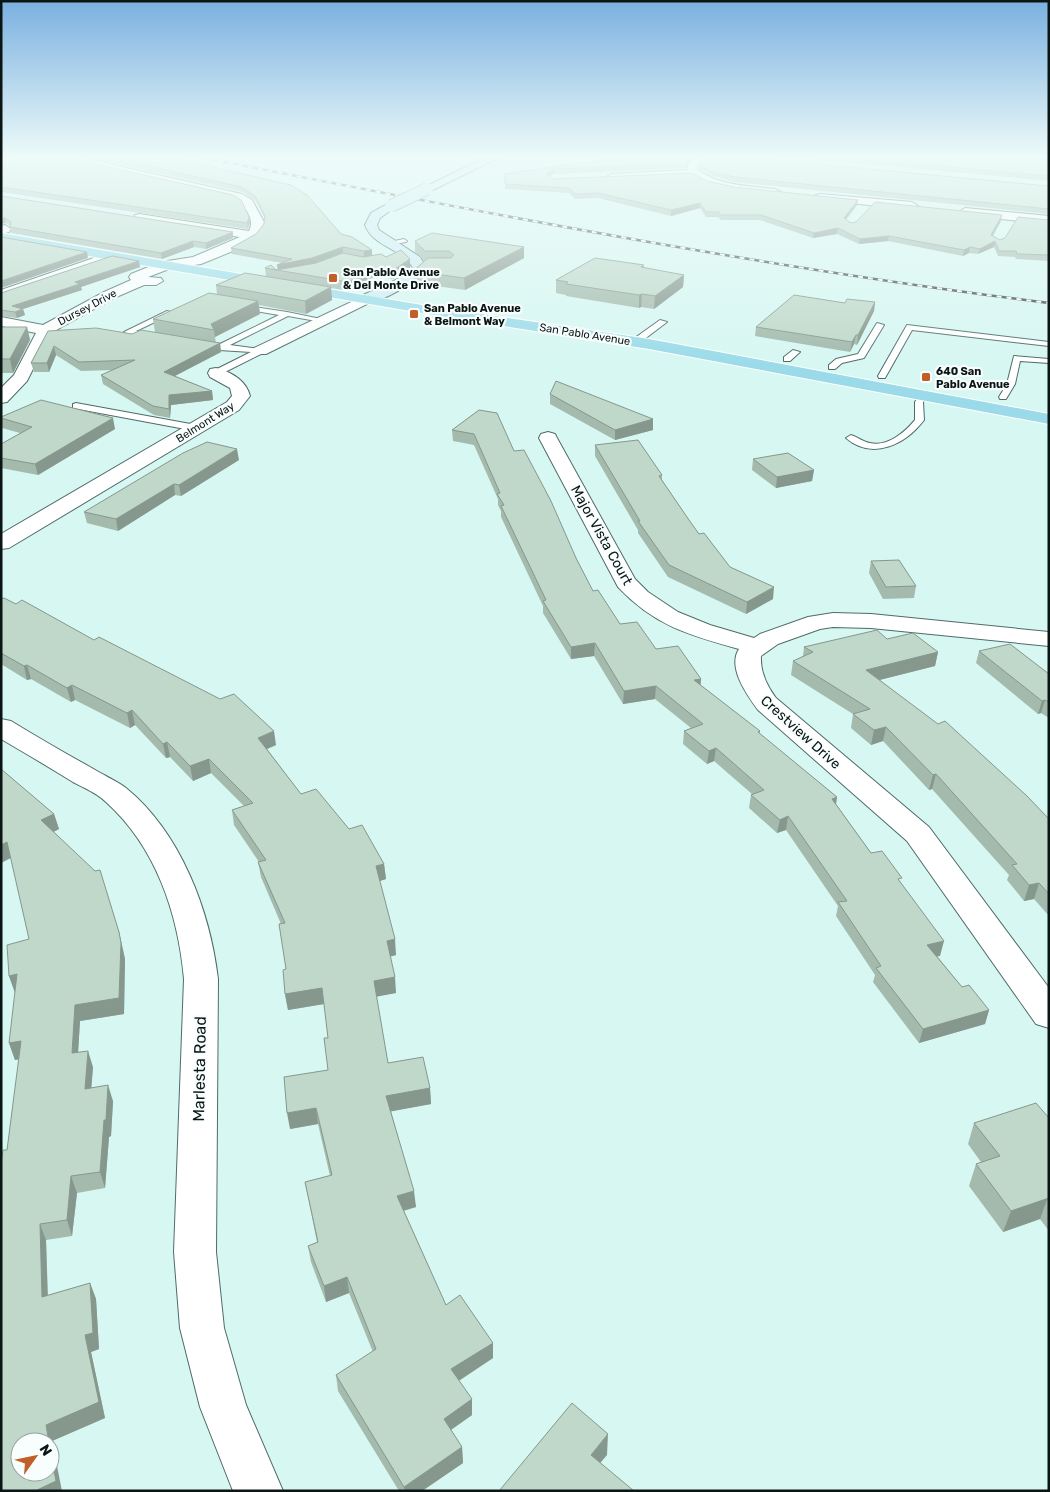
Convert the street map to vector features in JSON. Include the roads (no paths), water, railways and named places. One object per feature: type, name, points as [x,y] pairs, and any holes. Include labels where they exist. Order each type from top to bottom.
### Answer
[{"type":"main road","name":"San Pablo Avenue","points":[[2,231],[111,256],[166,265],[193,265],[240,281],[641,338],[791,356],[832,367],[1049,406]]},
{"type":"main road","name":"San Pablo Avenue","points":[[2,231],[193,265],[382,292],[641,338],[1049,419]]},
{"type":"street","points":[[184,225],[252,235],[258,225]]},
{"type":"street","points":[[371,225],[373,231],[388,243]]},
{"type":"street","points":[[1003,232],[1007,225]]},
{"type":"street","name":"Dursey Drive","points":[[166,265],[136,277],[136,279],[142,281],[162,280],[252,235]]},
{"type":"street","name":"Belmont Way","points":[[260,351],[414,276],[425,266],[417,260],[404,255],[388,243]]},
{"type":"street","points":[[1,295],[111,256]]},
{"type":"street","name":"Dursey Drive","points":[[3,394],[20,377],[45,330],[91,304],[142,281]]},
{"type":"street","points":[[1,282],[25,287]]},
{"type":"street","points":[[1,321],[45,330]]},
{"type":"street","name":"Belmont Way","points":[[1,543],[233,406],[241,396],[241,391],[236,383],[216,373]]},
{"type":"street","name":"Major Vista Court","points":[[548,438],[626,582],[636,594],[656,610],[681,624],[755,646]]},
{"type":"street","points":[[755,646],[769,638],[816,622],[833,620],[871,621],[1049,639]]},
{"type":"street","name":"Crestview Drive","points":[[755,646],[749,652],[748,660],[756,691],[766,704],[918,834],[1049,1015]]},
{"type":"street","name":"Marlesta Road","points":[[1,727],[115,794],[130,809],[158,845],[180,890],[189,915],[200,958],[201,979],[195,1252],[202,1328],[223,1406],[258,1491]]},
{"type":"lane","points":[[388,243],[404,241]]},
{"type":"lane","points":[[239,306],[322,320]]},
{"type":"lane","points":[[155,337],[128,332],[182,308]]},
{"type":"lane","points":[[218,348],[287,314]]},
{"type":"lane","points":[[641,338],[664,322]]},
{"type":"lane","points":[[832,367],[839,361],[860,356],[880,325]]},
{"type":"lane","points":[[882,376],[910,327],[1049,344]]},
{"type":"lane","points":[[1003,397],[1011,384],[1017,358],[1018,340]]},
{"type":"lane","points":[[191,343],[218,348],[260,351]]},
{"type":"lane","name":"Belmont Way","points":[[216,373],[260,351]]},
{"type":"lane","points":[[1017,358],[1049,361]]},
{"type":"lane","points":[[851,438],[869,446],[885,446],[896,442],[920,420],[919,402],[924,394]]},
{"type":"lane","points":[[76,406],[196,428]]},
{"type":"railway","points":[[552,225],[833,273],[1049,303]]},
{"type":"place","name":"San Pablo Avenue & Del Monte Drive","points":[[333,278]]},
{"type":"place","name":"San Pablo Avenue & Belmont Way","points":[[414,314]]},
{"type":"place","name":"640 San Pablo Avenue","points":[[926,377]]}]
